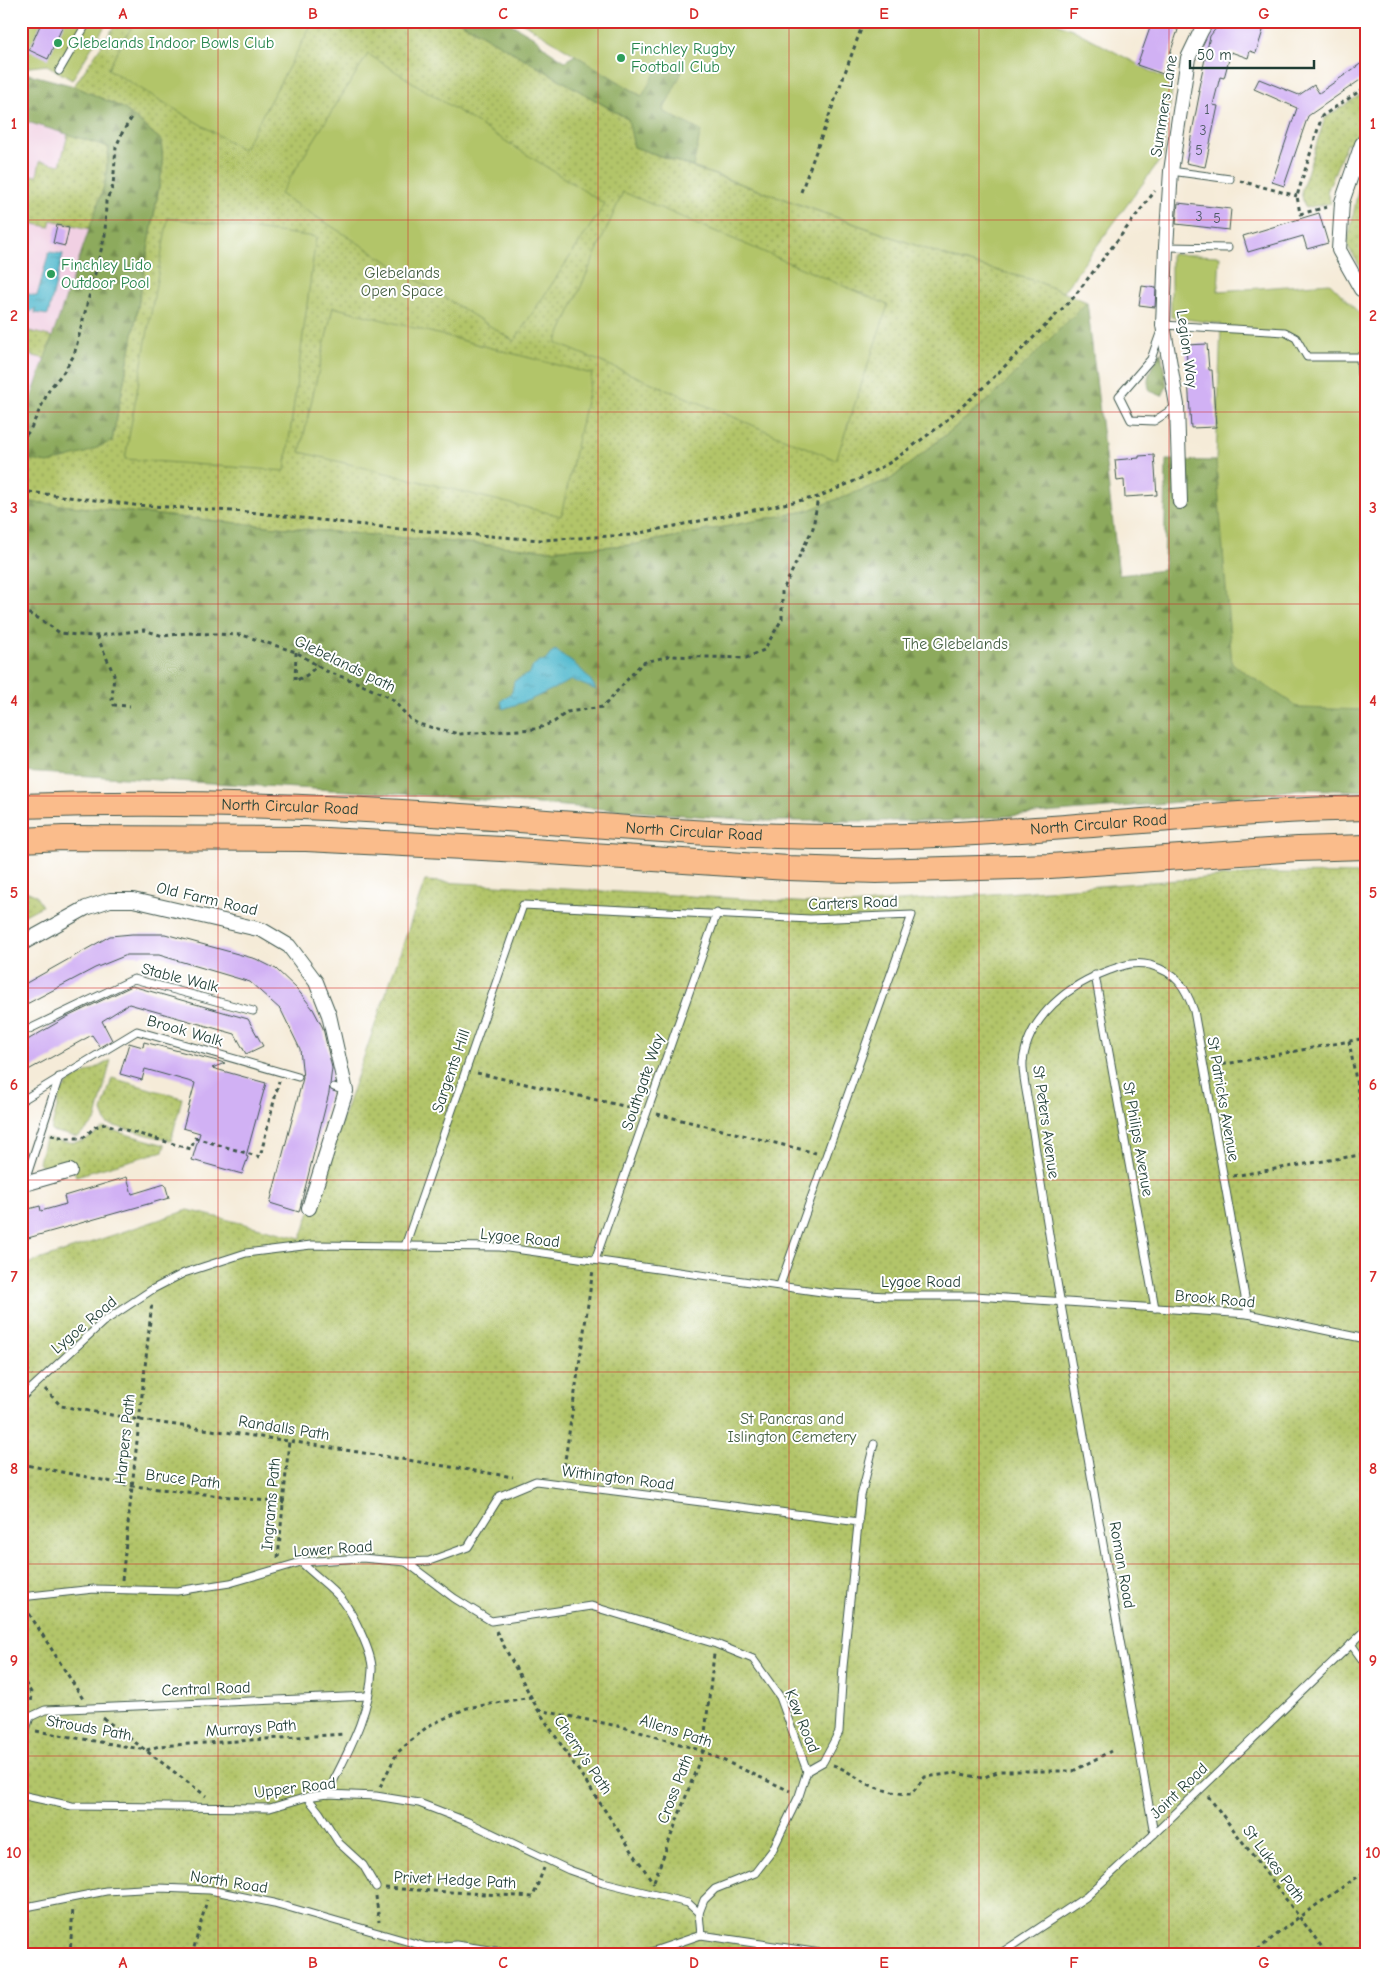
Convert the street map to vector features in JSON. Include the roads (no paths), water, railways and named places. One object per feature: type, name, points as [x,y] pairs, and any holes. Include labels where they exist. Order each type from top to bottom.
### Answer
[{"type":"highway","name":"North Circular Road","points":[[21,806],[115,802],[318,807],[747,835],[832,837],[952,835],[1227,815],[1366,808]]},
{"type":"highway","name":"North Circular Road","points":[[21,840],[63,838],[306,839],[502,849],[779,868],[876,871],[1050,866],[1298,849],[1366,847]]},
{"type":"street","name":"Summers Lane","points":[[1171,171],[1188,58],[1207,21]]},
{"type":"street","points":[[1366,139],[1342,202],[1340,250],[1361,289],[1366,289]]},
{"type":"street","name":"Legion Way","points":[[1171,171],[1163,325],[1178,405],[1180,502]]},
{"type":"street","name":"Old Farm Road","points":[[21,944],[86,908],[110,900],[134,900],[262,930],[289,946],[316,982],[329,1015],[340,1089],[309,1208]]},
{"type":"street","points":[[22,1185],[70,1172]]},
{"type":"lane","points":[[59,71],[88,21]]},
{"type":"lane","points":[[1171,171],[1230,179]]},
{"type":"lane","points":[[1166,247],[1228,248]]},
{"type":"lane","points":[[1178,405],[1154,422],[1131,420],[1119,396],[1151,359],[1163,325],[1285,332],[1296,338],[1307,357],[1360,357],[1361,374],[1366,374]]},
{"type":"lane","name":"Carters Road","points":[[523,906],[717,913],[810,919],[912,915],[780,1285]]},
{"type":"lane","name":"Sargents Hill","points":[[405,1246],[523,906]]},
{"type":"lane","name":"Southgate Way","points":[[595,1260],[717,913]]},
{"type":"lane","name":"St Patricks Avenue","points":[[1095,975],[1128,963],[1149,965],[1173,975],[1187,991],[1194,1011],[1248,1314]]},
{"type":"lane","name":"St Peters Avenue","points":[[1061,1301],[1040,1182],[1023,1063],[1029,1041],[1038,1022],[1053,1004],[1070,989],[1095,975]]},
{"type":"lane","name":"St Philips Avenue","points":[[1095,975],[1155,1308]]},
{"type":"lane","name":"Stable Walk","points":[[21,1033],[134,979],[253,1011]]},
{"type":"lane","name":"Brook Walk","points":[[21,1101],[137,1031],[298,1077]]},
{"type":"lane","points":[[22,1185],[59,1077]]},
{"type":"lane","name":"Lygoe Road","points":[[21,1398],[103,1322],[153,1289],[184,1273],[246,1253],[311,1245],[500,1247],[829,1293],[878,1296],[975,1296],[1061,1301]]},
{"type":"lane","name":"Brook Road","points":[[1061,1301],[1248,1314],[1366,1339]]},
{"type":"lane","name":"Roman Road","points":[[1061,1301],[1154,1834]]},
{"type":"lane","points":[[807,1771],[823,1762],[839,1732],[843,1667],[861,1496],[874,1444]]},
{"type":"lane","name":"Withington Road","points":[[406,1562],[429,1561],[468,1548],[500,1496],[536,1481],[859,1522]]},
{"type":"lane","name":"Lower Road","points":[[21,1597],[94,1589],[176,1591],[230,1583],[301,1562],[362,1558],[406,1562]]},
{"type":"lane","points":[[301,1562],[343,1600],[362,1633],[373,1668],[368,1696],[357,1733],[327,1794]]},
{"type":"lane","name":"Kew Road","points":[[406,1562],[446,1593],[491,1621],[592,1606],[716,1644],[753,1659],[780,1697],[807,1771],[799,1796],[772,1851],[755,1873],[715,1889],[704,1900],[699,1913]]},
{"type":"lane","name":"Joint Road","points":[[998,1955],[1086,1896],[1154,1834],[1366,1630]]},
{"type":"lane","points":[[1351,1644],[1366,1665]]},
{"type":"lane","name":"Central Road","points":[[21,1744],[30,1717],[45,1710],[368,1696]]},
{"type":"lane","name":"Upper Road","points":[[21,1795],[72,1806],[270,1808],[307,1797],[327,1794],[376,1796],[419,1803],[468,1822],[547,1860],[603,1882],[688,1903],[699,1913]]},
{"type":"lane","points":[[307,1797],[339,1843],[363,1865],[376,1887]]},
{"type":"lane","name":"North Road","points":[[21,1908],[106,1891],[159,1888],[210,1890],[274,1904],[380,1933],[426,1951]]},
{"type":"lane","points":[[699,1913],[701,1936]]},
{"type":"lane","points":[[623,1955],[651,1952],[701,1936],[834,1955]]},
{"type":"lane","points":[[426,1951],[456,1945],[525,1955]]},
{"type":"water","name":"Finchley Lido Outdoor Pool","points":[[49,252],[63,254],[48,315],[35,313],[36,308],[21,316],[21,296],[24,293],[37,296]]},
{"type":"water","points":[[557,650],[586,675],[596,690],[572,680],[532,699],[503,709],[501,701],[512,692],[514,681],[530,673],[533,666],[539,661],[545,661],[553,651]]},
{"type":"place","name":"Glebelands Indoor Bowls Club","points":[[58,43]]},
{"type":"place","name":"Finchley Rugby Football Club","points":[[621,58]]},
{"type":"place","name":"Finchley Lido Outdoor Pool","points":[[51,274]]},
{"type":"park label","name":"Glebelands Open Space","points":[[402,282]]},
{"type":"park label","name":"The Glebelands","points":[[955,644]]},
{"type":"park label","name":"St Pancras and Islington Cemetery","points":[[792,1428]]}]
